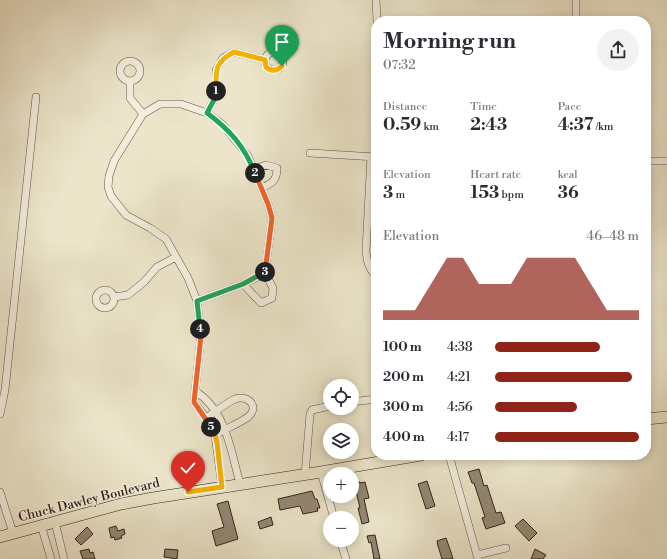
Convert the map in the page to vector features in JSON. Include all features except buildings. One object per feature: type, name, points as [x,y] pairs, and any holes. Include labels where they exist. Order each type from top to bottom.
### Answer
[{"type":"main road","points":[[651,419],[667,417]]},
{"type":"main road","name":"Chuck Dawley Boulevard","points":[[0,537],[41,525],[147,499],[392,460]]},
{"type":"street","points":[[376,0],[377,16]]},
{"type":"street","points":[[576,0],[576,16]]},
{"type":"street","points":[[207,113],[216,96],[216,70],[223,58],[234,52],[265,60]]},
{"type":"street","points":[[130,81],[130,98],[143,114]]},
{"type":"street","points":[[0,414],[6,390],[36,97]]},
{"type":"street","points":[[222,487],[215,435],[206,418],[194,402],[201,336],[197,301],[188,278],[166,239],[126,215],[111,196],[108,187],[109,176],[114,161],[143,114],[160,104],[181,104],[207,113],[223,126],[235,139],[248,156],[254,169],[272,218],[265,274],[273,288],[272,298],[261,303],[243,284]]},
{"type":"street","points":[[310,154],[371,157]]},
{"type":"street","points":[[651,161],[667,161]]},
{"type":"street","points":[[254,169],[266,165],[277,168],[277,176],[272,182],[262,188]]},
{"type":"street","points":[[371,193],[366,252],[367,261],[371,270]]},
{"type":"street","points":[[114,297],[128,295],[144,282],[157,267],[176,257]]},
{"type":"street","points":[[197,301],[265,274]]},
{"type":"street","points":[[195,391],[204,396],[225,430],[240,484]]},
{"type":"street","points":[[206,418],[235,399],[248,399],[252,403],[252,412],[248,417],[215,435]]},
{"type":"street","points":[[359,401],[371,400]]},
{"type":"street","points":[[305,475],[310,414],[312,410],[323,407]]},
{"type":"street","points":[[450,460],[478,557],[506,548]]},
{"type":"street","points":[[321,472],[332,511]]},
{"type":"street","points":[[0,492],[13,533]]},
{"type":"street","points":[[55,522],[64,559]]},
{"type":"street","points":[[41,525],[50,556],[62,550]]},
{"type":"street","points":[[342,547],[346,559]]},
{"type":"route","points":[[188,492],[222,487],[215,435],[206,418],[194,402],[201,336],[197,301],[265,274],[272,218],[268,204],[248,156],[223,126],[207,113],[216,96],[216,70],[223,58],[234,52],[265,60],[266,67],[272,70],[279,69],[282,66]]}]
